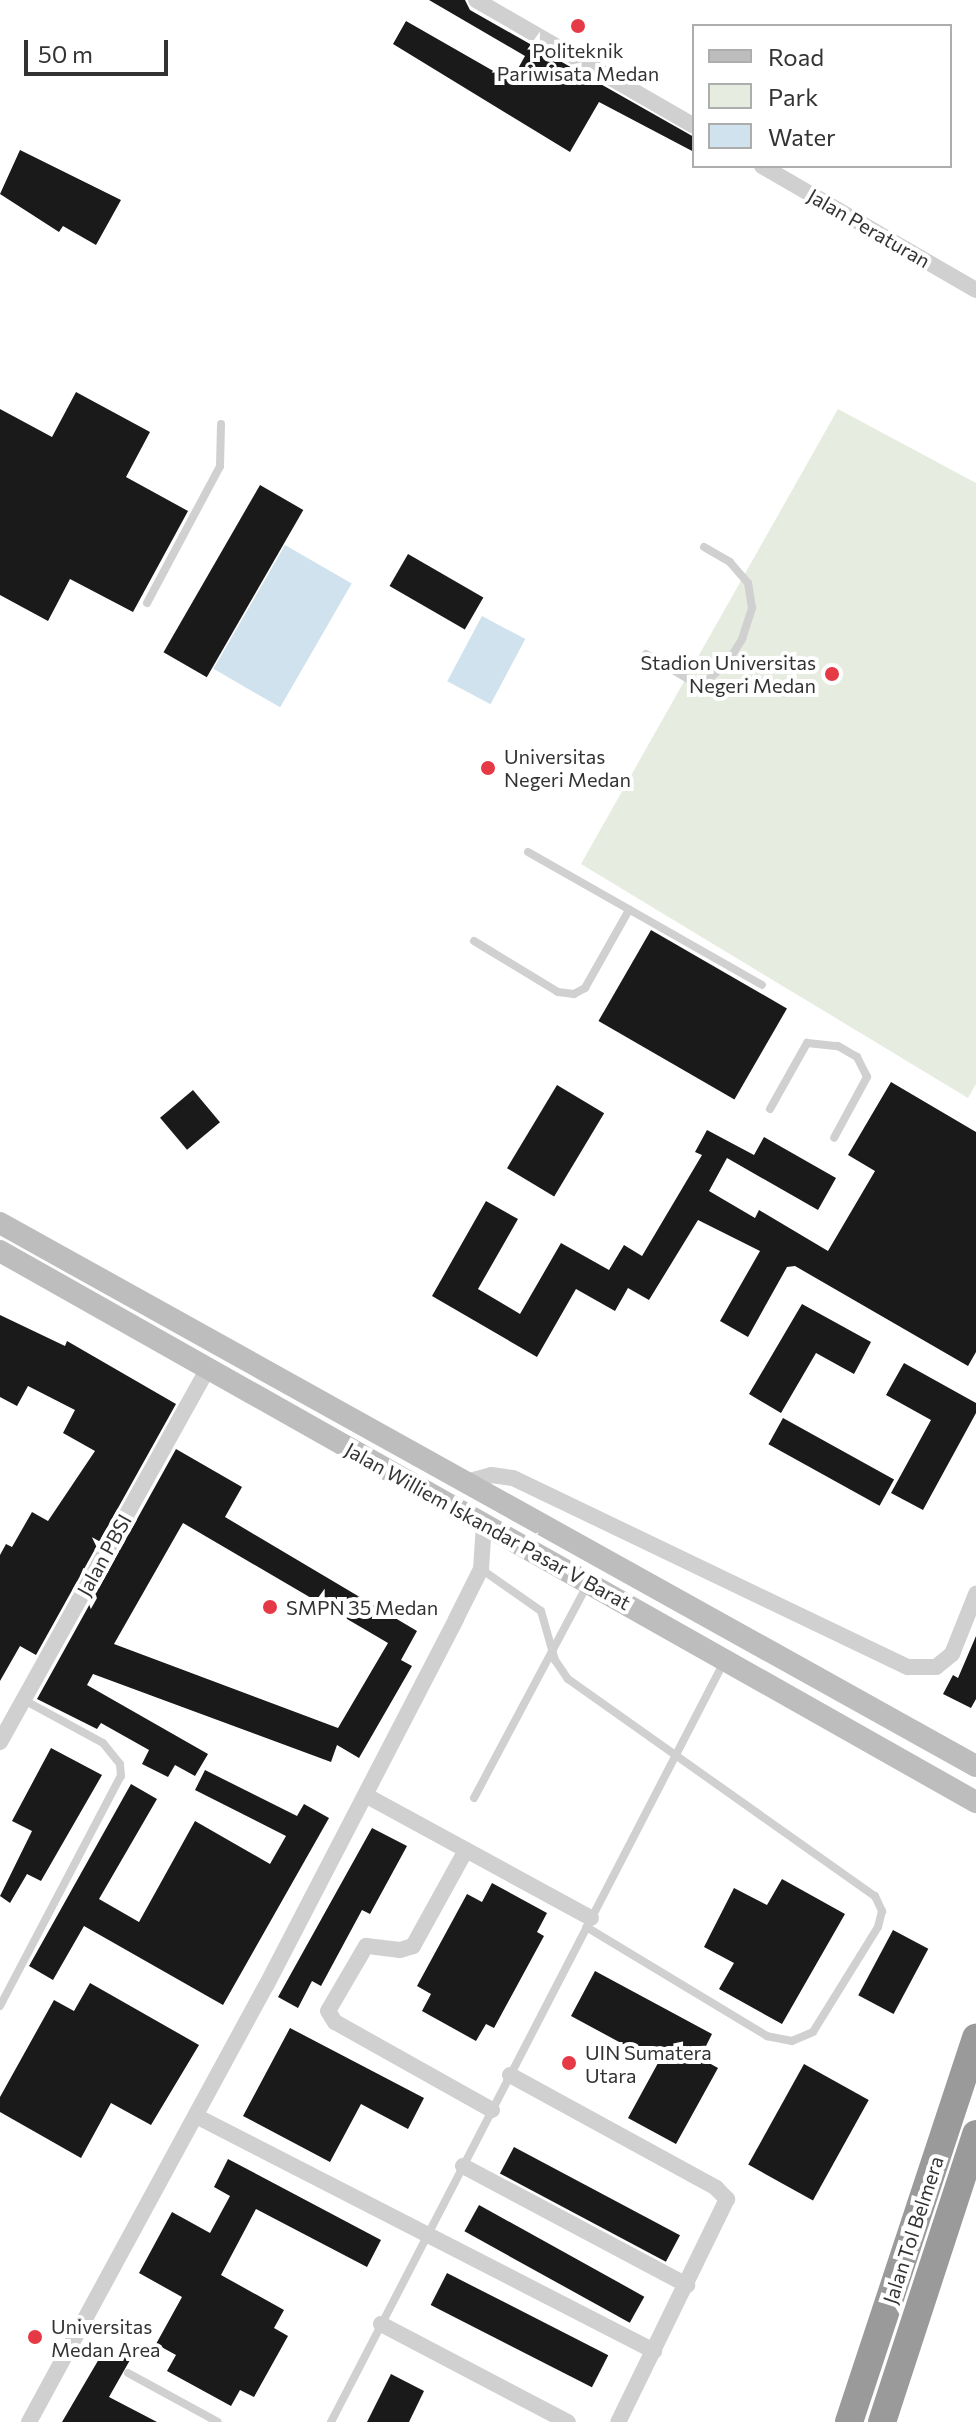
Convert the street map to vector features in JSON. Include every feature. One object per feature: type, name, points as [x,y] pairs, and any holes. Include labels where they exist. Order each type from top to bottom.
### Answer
[{"type":"highway","name":"Jalan Tol Belmera","points":[[849,2422],[976,2037]]},
{"type":"highway","name":"Jalan Tol Belmera","points":[[882,2422],[976,2134]]},
{"type":"street","points":[[476,0],[692,125]]},
{"type":"street","name":"Jalan Peraturan","points":[[765,168],[976,290]]},
{"type":"street","name":"Jalan Williem Iskandar Pasar V Barat","points":[[0,1223],[462,1483],[976,1766]]},
{"type":"street","name":"Jalan Williem Iskandar Pasar V Barat","points":[[0,1251],[976,1802]]},
{"type":"street","name":"Jalan PBSI","points":[[0,1742],[208,1369]]},
{"type":"street","points":[[462,1483],[491,1475],[513,1478],[908,1667],[936,1667],[952,1654],[976,1594]]},
{"type":"street","points":[[29,2422],[367,1796],[481,1569],[484,1524]]},
{"type":"street","points":[[367,1796],[466,1850],[588,1923]]},
{"type":"street","points":[[466,1850],[413,1946],[400,1950],[373,1944],[360,1950],[328,2011],[335,2022],[492,2110]]},
{"type":"street","points":[[510,2075],[725,2195],[725,2209],[618,2422]]},
{"type":"street","points":[[196,2116],[654,2351]]},
{"type":"street","points":[[463,2166],[687,2285]]},
{"type":"street","points":[[381,2324],[568,2422]]},
{"type":"lane","points":[[147,603],[220,466],[221,424]]},
{"type":"lane","points":[[646,654],[690,680],[706,682],[729,660],[742,639],[752,608],[748,583],[730,562],[704,547]]},
{"type":"lane","points":[[528,852],[762,985]]},
{"type":"lane","points":[[474,941],[558,992],[574,994],[585,988],[629,910]]},
{"type":"lane","points":[[770,1109],[807,1043],[838,1046],[857,1057],[867,1077],[834,1138]]},
{"type":"lane","points":[[481,1569],[541,1611],[553,1644],[555,1660],[568,1679],[875,1896],[882,1911],[878,1927],[813,2032],[792,2041],[767,2036],[588,1923]]},
{"type":"lane","points":[[474,1798],[588,1583]]},
{"type":"lane","points":[[331,2422],[725,1660]]},
{"type":"lane","points":[[0,2006],[121,1776],[120,1764],[103,1743],[24,1700]]},
{"type":"lane","points":[[128,2373],[218,2422]]},
{"type":"green space","name":"Stadion Universitas Negeri Medan","points":[[838,409],[976,483],[976,1084],[968,1098],[581,864]]},
{"type":"water","points":[[285,545],[352,584],[280,707],[214,669]]},
{"type":"water","points":[[482,616],[525,639],[491,704],[447,681]]},
{"type":"building","points":[[429,0],[465,0],[470,10],[692,136],[692,151],[599,102],[570,152],[393,44],[406,21],[511,81],[525,56]]},
{"type":"building","points":[[20,150],[121,200],[96,245],[63,226],[59,232],[0,194]]},
{"type":"building","points":[[76,392],[150,432],[126,477],[188,511],[133,612],[70,579],[48,621],[0,595],[0,409],[52,437]]},
{"type":"building","points":[[260,485],[303,510],[207,677],[164,652]]},
{"type":"building","points":[[408,554],[483,598],[465,630],[390,586]]},
{"type":"building","points":[[651,930],[787,1008],[734,1099],[599,1021]]},
{"type":"building","points":[[891,1082],[976,1132],[976,1352],[968,1366],[795,1266],[787,1267],[748,1337],[720,1321],[760,1251],[698,1220],[649,1300],[628,1288],[615,1311],[576,1289],[537,1357],[432,1296],[486,1201],[518,1219],[478,1289],[520,1314],[561,1243],[609,1270],[624,1245],[642,1256],[702,1155],[695,1152],[707,1130],[754,1155],[764,1137],[836,1178],[818,1210],[727,1158],[709,1191],[755,1218],[759,1210],[828,1251],[875,1171],[848,1155]]},
{"type":"building","points":[[557,1085],[604,1113],[554,1196],[507,1168]]},
{"type":"building","points":[[193,1090],[220,1122],[187,1150],[160,1118]]},
{"type":"building","points":[[802,1304],[871,1342],[854,1374],[816,1353],[781,1413],[749,1394]]},
{"type":"building","points":[[0,1315],[65,1346],[67,1341],[176,1404],[36,1655],[20,1646],[0,1681],[0,1555],[6,1544],[12,1547],[32,1512],[48,1521],[95,1451],[63,1433],[75,1410],[28,1386],[17,1406],[0,1397]]},
{"type":"building","points":[[904,1363],[976,1403],[976,1413],[923,1510],[891,1493],[931,1420],[886,1395]]},
{"type":"building","points":[[783,1418],[894,1480],[880,1506],[768,1444]]},
{"type":"building","points":[[176,1449],[242,1487],[225,1517],[417,1631],[401,1660],[412,1666],[359,1758],[337,1745],[331,1762],[93,1674],[87,1685],[208,1754],[195,1776],[175,1765],[168,1777],[142,1764],[149,1750],[101,1723],[97,1729],[37,1699]],"holes":[[[183,1523],[388,1643],[338,1728],[114,1644]]]},
{"type":"building","points":[[976,1636],[976,1699],[971,1708],[943,1694],[953,1675],[958,1678]]},
{"type":"building","points":[[51,1748],[102,1775],[41,1881],[27,1874],[10,1903],[0,1896],[32,1831],[12,1821]]},
{"type":"building","points":[[205,1770],[297,1816],[304,1804],[329,1818],[223,2005],[84,1926],[53,1980],[29,1966],[131,1784],[157,1799],[99,1899],[139,1922],[195,1821],[270,1864],[286,1836],[195,1790]]},
{"type":"building","points":[[372,1828],[407,1846],[370,1914],[362,1910],[321,1986],[312,1981],[298,2008],[278,1997]]},
{"type":"building","points":[[782,1879],[845,1914],[782,2024],[719,1989],[734,1963],[704,1947],[734,1888],[767,1905]]},
{"type":"building","points":[[492,1883],[547,1913],[537,1932],[544,1936],[494,2028],[486,2024],[476,2041],[422,2011],[431,1994],[417,1986],[467,1894],[482,1902]]},
{"type":"building","points":[[893,1930],[928,1949],[894,2014],[858,1995]]},
{"type":"building","points":[[595,1971],[712,2034],[700,2058],[718,2068],[676,2144],[628,2118],[658,2063],[571,2016]]},
{"type":"building","points":[[90,1983],[199,2045],[151,2125],[111,2103],[81,2158],[0,2112],[0,2097],[54,2000],[74,2011]]},
{"type":"building","points":[[290,2028],[424,2098],[408,2129],[361,2104],[330,2162],[243,2116]]},
{"type":"building","points":[[804,2064],[869,2100],[813,2200],[748,2165]]},
{"type":"building","points":[[514,2147],[680,2235],[666,2262],[500,2173]]},
{"type":"building","points":[[228,2159],[381,2240],[367,2267],[256,2209],[221,2275],[284,2310],[274,2328],[288,2336],[254,2397],[240,2390],[231,2406],[167,2371],[176,2355],[156,2344],[182,2297],[139,2273],[172,2212],[210,2233],[230,2196],[214,2187]]},
{"type":"building","points":[[479,2205],[644,2297],[630,2323],[464,2231]]},
{"type":"building","points":[[447,2273],[608,2355],[592,2387],[431,2305]]},
{"type":"building","points":[[106,2347],[130,2360],[109,2397],[157,2422],[62,2422]]},
{"type":"building","points":[[391,2374],[424,2391],[409,2422],[367,2422]]},
{"type":"place","name":"Politeknik Pariwisata Medan","points":[[578,26]]},
{"type":"place","name":"Stadion Universitas Negeri Medan","points":[[832,674]]},
{"type":"place","name":"Universitas Negeri Medan","points":[[488,768]]},
{"type":"place","name":"SMPN 35 Medan","points":[[270,1607]]},
{"type":"place","name":"UIN Sumatera Utara","points":[[569,2063]]},
{"type":"place","name":"Universitas Medan Area","points":[[35,2337]]}]
